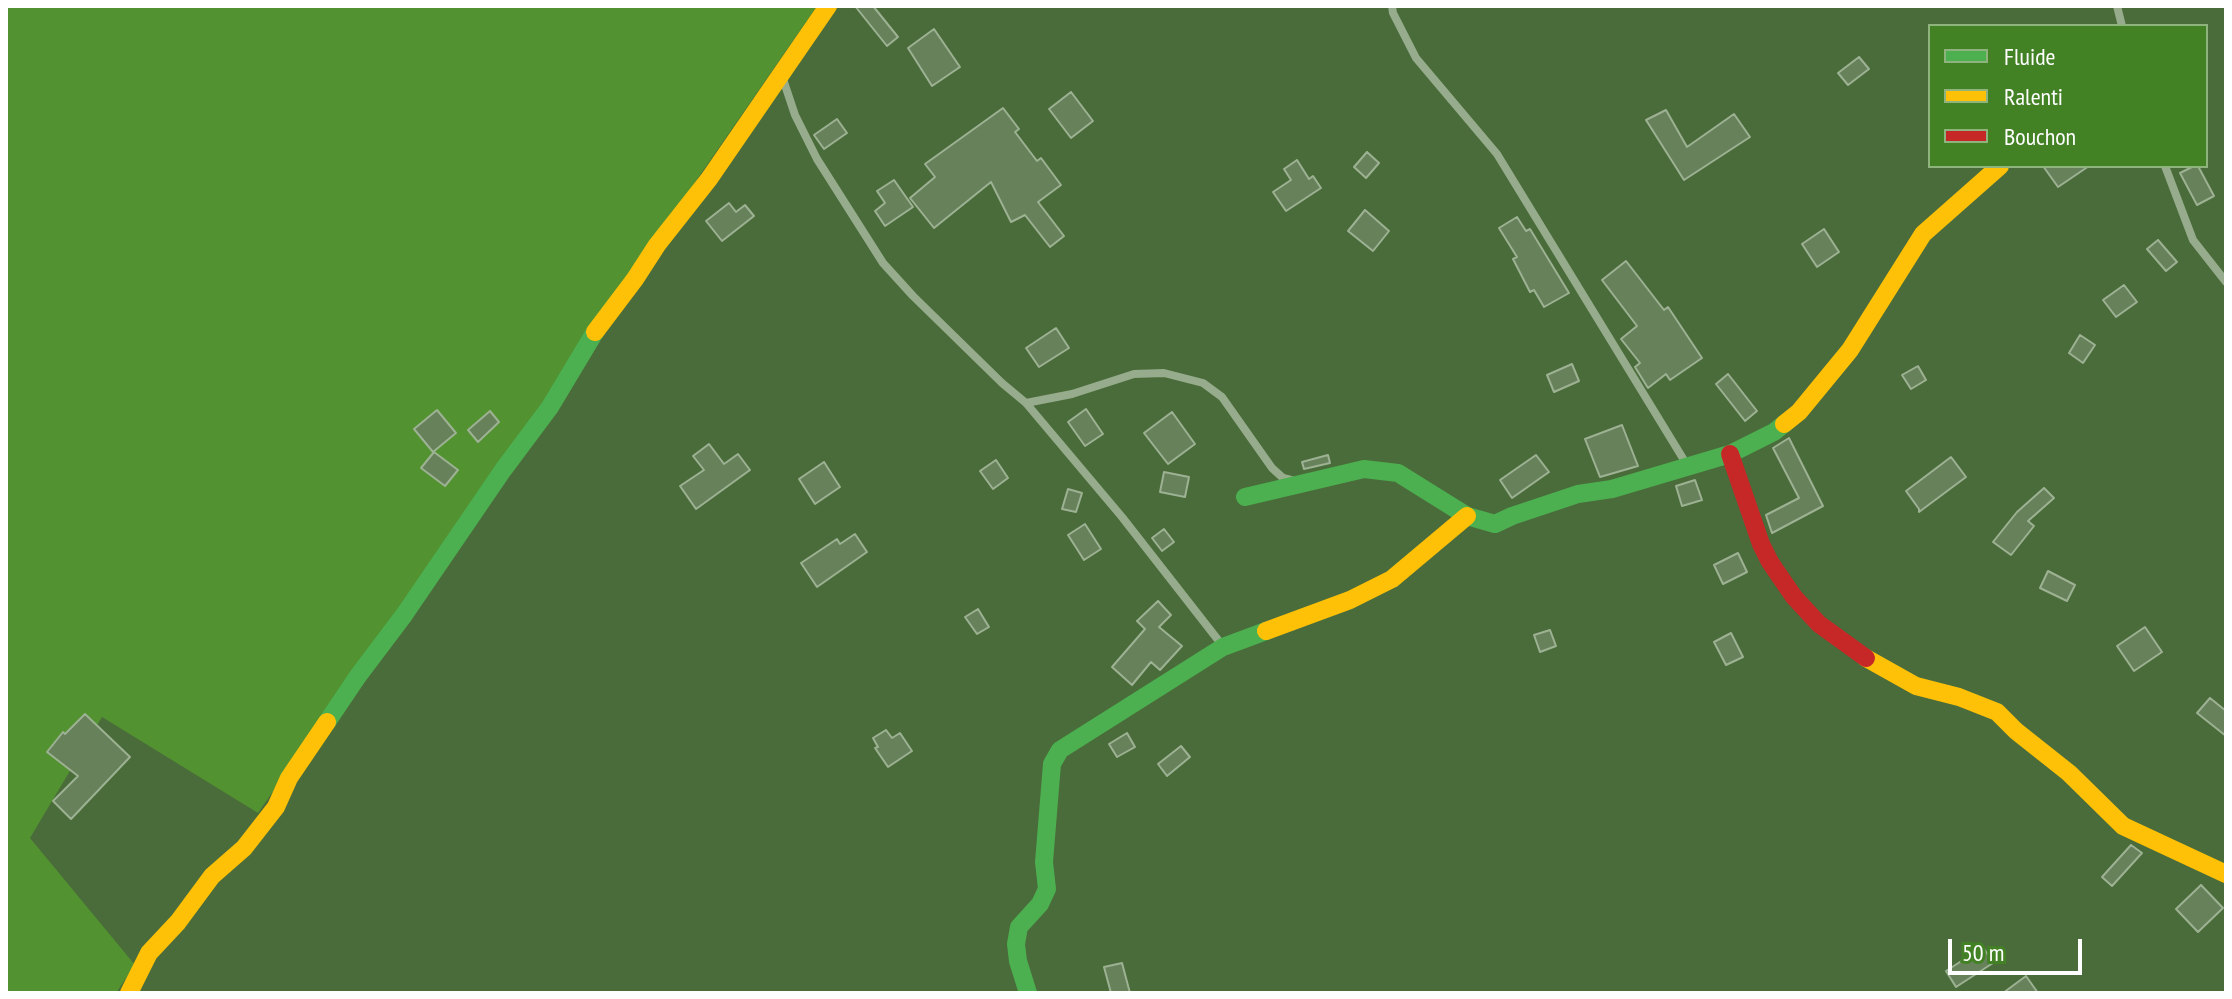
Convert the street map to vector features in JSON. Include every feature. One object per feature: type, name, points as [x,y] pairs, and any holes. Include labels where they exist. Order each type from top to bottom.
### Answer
[{"type":"street","points":[[129,993],[149,953],[178,922],[212,876],[244,848],[276,807],[289,778],[550,407],[586,344],[709,179],[828,6]]},
{"type":"street","points":[[1392,6],[1416,58],[1497,154],[1689,468]]},
{"type":"street","points":[[781,74],[795,115],[817,159],[883,263],[979,361],[1026,403],[1122,517],[1223,647]]},
{"type":"street","points":[[1245,497],[1364,469],[1398,473],[1467,516],[1495,524],[1578,494],[1612,489],[1730,454],[1774,432],[1799,412],[1850,350],[1923,234],[1998,168]]},
{"type":"street","points":[[2166,168],[2193,240],[2226,282]]},
{"type":"street","points":[[1026,403],[1072,394],[1134,374],[1164,373],[1203,383],[1222,397],[1272,468],[1283,478],[1307,484]]},
{"type":"street","points":[[1730,454],[1770,562],[1794,597],[1819,624],[1870,661],[1916,686],[1959,697],[1997,712],[2069,773],[2123,826],[2226,874]]},
{"type":"street","points":[[1028,993],[1016,944],[1019,927],[1040,904],[1047,889],[1044,862],[1052,764],[1060,750],[1223,647],[1350,600],[1392,579],[1467,516]]},
{"type":"green space","points":[[6,6],[817,6],[258,813],[102,717],[30,838],[135,965],[116,993],[6,993]]},
{"type":"building","points":[[855,6],[873,6],[898,37],[887,46]]},
{"type":"building","points":[[934,29],[960,67],[932,86],[908,48]]},
{"type":"building","points":[[1859,57],[1869,69],[1848,85],[1838,73]]},
{"type":"building","points":[[1071,92],[1093,121],[1071,138],[1049,109]]},
{"type":"building","points":[[1003,108],[1019,129],[1015,132],[1037,161],[1041,158],[1061,185],[1038,202],[1064,236],[1050,247],[1025,215],[1011,222],[991,182],[934,228],[910,198],[935,177],[925,164]]},
{"type":"building","points":[[1666,110],[1687,147],[1734,114],[1750,137],[1684,180],[1646,120]]},
{"type":"building","points":[[837,119],[847,133],[824,149],[814,135]]},
{"type":"building","points":[[1367,152],[1379,163],[1366,178],[1354,167]]},
{"type":"building","points":[[1297,160],[1309,179],[1313,176],[1321,188],[1286,211],[1273,192],[1291,180],[1284,169]]},
{"type":"building","points":[[2044,168],[2086,168],[2058,187]]},
{"type":"building","points":[[2199,168],[2214,196],[2197,205],[2180,173]]},
{"type":"building","points":[[894,180],[913,207],[885,226],[875,211],[885,203],[877,191]]},
{"type":"building","points":[[729,203],[736,212],[745,205],[754,216],[722,241],[706,221]]},
{"type":"building","points":[[1365,210],[1389,231],[1373,251],[1348,231]]},
{"type":"building","points":[[1517,217],[1526,231],[1530,229],[1569,293],[1544,307],[1534,290],[1530,292],[1513,259],[1517,257],[1499,228]]},
{"type":"building","points":[[1824,229],[1839,252],[1817,267],[1802,244]]},
{"type":"building","points":[[2158,240],[2177,262],[2166,271],[2147,249]]},
{"type":"building","points":[[1626,261],[1664,310],[1668,307],[1702,358],[1670,380],[1666,374],[1648,388],[1635,367],[1640,363],[1621,339],[1637,326],[1602,280]]},
{"type":"building","points":[[2124,285],[2137,302],[2116,317],[2103,300]]},
{"type":"building","points":[[1056,328],[1069,348],[1039,367],[1026,348]]},
{"type":"building","points":[[2080,335],[2095,345],[2083,363],[2069,353]]},
{"type":"building","points":[[1572,364],[1579,381],[1554,392],[1547,375]]},
{"type":"building","points":[[1918,366],[1926,380],[1911,389],[1902,375]]},
{"type":"building","points":[[1728,374],[1757,411],[1745,421],[1716,384]]},
{"type":"building","points":[[1086,409],[1103,434],[1085,446],[1068,422]]},
{"type":"building","points":[[437,410],[456,433],[433,452],[414,429]]},
{"type":"building","points":[[490,411],[499,422],[478,442],[468,430]]},
{"type":"building","points":[[1172,412],[1195,444],[1168,464],[1144,433]]},
{"type":"building","points":[[1622,425],[1638,466],[1600,477],[1585,439]]},
{"type":"building","points":[[1789,438],[1823,506],[1772,533],[1766,515],[1799,498],[1773,448]]},
{"type":"building","points":[[709,444],[724,464],[738,454],[750,470],[696,509],[680,486],[704,470],[693,456]]},
{"type":"building","points":[[434,452],[458,470],[445,486],[421,468]]},
{"type":"building","points":[[1328,455],[1330,463],[1304,469],[1302,462]]},
{"type":"building","points":[[1536,455],[1549,472],[1512,498],[1500,480]]},
{"type":"building","points":[[1951,457],[1966,477],[1919,512],[1906,491]]},
{"type":"building","points":[[996,460],[1008,478],[993,489],[980,471]]},
{"type":"building","points":[[824,462],[840,487],[815,504],[799,479]]},
{"type":"building","points":[[1164,472],[1189,477],[1185,497],[1160,492]]},
{"type":"building","points":[[1695,480],[1702,500],[1682,506],[1676,486]]},
{"type":"building","points":[[2044,488],[2054,498],[2028,521],[2034,526],[2011,555],[1993,542],[2017,512]]},
{"type":"building","points":[[1068,489],[1082,493],[1076,512],[1062,509]]},
{"type":"building","points":[[1085,524],[1101,549],[1084,560],[1068,535]]},
{"type":"building","points":[[1164,529],[1174,542],[1162,551],[1152,538]]},
{"type":"building","points":[[855,534],[867,552],[817,587],[801,563],[837,539],[840,544]]},
{"type":"building","points":[[1738,553],[1747,572],[1723,584],[1714,565]]},
{"type":"building","points":[[2048,571],[2075,585],[2067,601],[2040,588]]},
{"type":"building","points":[[1158,601],[1171,615],[1159,627],[1182,646],[1160,670],[1151,662],[1132,685],[1112,667],[1145,629],[1137,621]]},
{"type":"building","points":[[978,609],[989,627],[977,634],[965,617]]},
{"type":"building","points":[[2145,627],[2162,652],[2134,671],[2117,646]]},
{"type":"building","points":[[1550,630],[1556,646],[1540,652],[1534,635]]},
{"type":"building","points":[[1731,633],[1743,657],[1726,665],[1714,642]]},
{"type":"building","points":[[2210,698],[2226,711],[2226,736],[2197,713]]},
{"type":"building","points":[[85,714],[130,757],[71,819],[53,801],[78,776],[47,752],[63,732],[65,734]]},
{"type":"building","points":[[886,730],[892,738],[900,733],[912,751],[888,767],[875,748],[878,747],[873,738]]},
{"type":"building","points":[[1127,733],[1135,747],[1117,757],[1109,744]]},
{"type":"building","points":[[1181,746],[1190,757],[1167,776],[1158,764]]},
{"type":"building","points":[[2131,845],[2142,853],[2112,886],[2102,877]]},
{"type":"building","points":[[2201,885],[2223,908],[2198,932],[2176,909]]},
{"type":"building","points":[[1983,947],[1993,963],[1956,987],[1946,971]]},
{"type":"building","points":[[1122,963],[1130,993],[1111,993],[1104,967]]},
{"type":"building","points":[[2026,976],[2038,993],[2003,993]]},
{"type":"traffic: fast","points":[[327,722],[550,407],[595,332]]},
{"type":"traffic: fast","points":[[1245,497],[1364,469],[1398,473],[1467,516],[1495,524],[1578,494],[1612,489],[1730,454],[1784,424]]},
{"type":"traffic: fast","points":[[1028,993],[1016,944],[1019,927],[1040,904],[1047,889],[1044,862],[1052,764],[1060,750],[1223,647],[1266,631]]},
{"type":"traffic: slow","points":[[595,332],[709,179],[828,6]]},
{"type":"traffic: slow","points":[[1784,424],[1799,412],[1850,350],[1923,234],[1998,168]]},
{"type":"traffic: slow","points":[[1266,631],[1350,600],[1392,579],[1467,516]]},
{"type":"traffic: slow","points":[[1866,658],[1916,686],[1959,697],[1997,712],[2069,773],[2123,826],[2226,874]]},
{"type":"traffic: slow","points":[[129,993],[149,953],[178,922],[212,876],[244,848],[276,807],[289,778],[327,722]]},
{"type":"traffic: jam","points":[[1730,454],[1770,562],[1794,597],[1819,624],[1866,658]]}]
